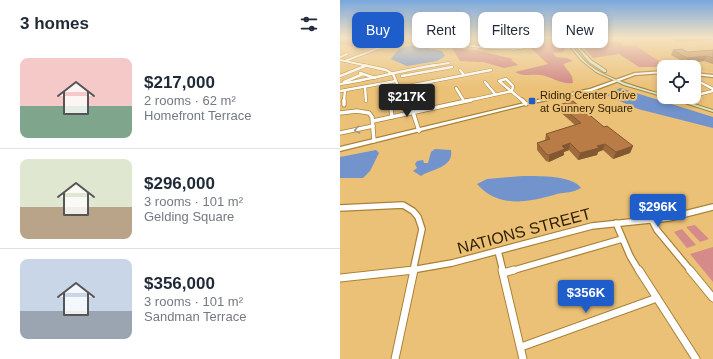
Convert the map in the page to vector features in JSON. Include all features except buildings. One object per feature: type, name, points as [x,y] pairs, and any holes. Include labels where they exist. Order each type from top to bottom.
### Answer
[{"type":"main road","points":[[578,55],[585,63],[612,78],[622,78],[657,90]]},
{"type":"main road","points":[[585,55],[590,61],[617,78],[657,93]]},
{"type":"main road","points":[[701,103],[713,107]]},
{"type":"main road","points":[[690,104],[713,111]]},
{"type":"street","points":[[344,61],[361,55]]},
{"type":"street","points":[[340,61],[392,73],[400,93],[409,99],[419,130]]},
{"type":"street","points":[[340,84],[449,63]]},
{"type":"street","points":[[340,76],[365,66]]},
{"type":"street","points":[[402,76],[452,67]]},
{"type":"street","points":[[440,69],[446,79]]},
{"type":"street","points":[[460,70],[464,75]]},
{"type":"street","points":[[398,88],[491,70]]},
{"type":"street","points":[[352,71],[375,78]]},
{"type":"street","points":[[583,90],[591,90],[617,78],[638,71],[657,71]]},
{"type":"street","points":[[426,72],[431,82]]},
{"type":"street","points":[[622,78],[640,73],[657,72]]},
{"type":"street","points":[[340,84],[363,74]]},
{"type":"street","points":[[412,74],[416,85]]},
{"type":"street","points":[[701,74],[713,75]]},
{"type":"street","points":[[515,107],[583,90],[612,78]]},
{"type":"street","points":[[512,91],[513,86],[506,79],[499,81],[526,104]]},
{"type":"street","points":[[340,91],[396,81]]},
{"type":"street","points":[[484,82],[495,94]]},
{"type":"street","points":[[701,83],[713,90]]},
{"type":"street","points":[[365,87],[366,101]]},
{"type":"street","points":[[456,88],[464,101]]},
{"type":"street","points":[[344,105],[345,90]]},
{"type":"street","points":[[701,92],[713,90]]},
{"type":"street","points":[[372,121],[512,91]]},
{"type":"street","points":[[707,92],[713,96]]},
{"type":"street","points":[[426,94],[431,108]]},
{"type":"street","points":[[390,101],[392,117]]},
{"type":"street","points":[[340,149],[537,101]]},
{"type":"street","points":[[340,113],[352,111],[367,112],[371,115],[374,141]]},
{"type":"street","points":[[340,133],[373,126]]},
{"type":"street","points":[[340,208],[388,204],[403,205],[412,209],[419,218],[422,228],[394,359]]},
{"type":"street","name":"NATIONS STREET","points":[[340,278],[413,270],[452,263],[592,226],[652,220],[689,214],[713,207]]},
{"type":"street","points":[[652,220],[657,230],[713,298]]},
{"type":"street","points":[[616,223],[630,256],[696,359]]},
{"type":"street","points":[[504,273],[622,239]]},
{"type":"street","points":[[498,251],[523,359]]},
{"type":"street","points":[[521,348],[657,298]]},
{"type":"shaded area","points":[[456,55],[496,55],[513,59],[511,60],[518,65],[504,68],[483,62],[460,61]]},
{"type":"shaded area","points":[[538,55],[554,55],[556,57],[567,58],[573,61],[563,64],[572,76],[573,83],[564,83],[544,76],[524,75],[515,72],[548,64]]},
{"type":"shaded area","points":[[590,55],[614,55],[593,58]]},
{"type":"shaded area","points":[[620,55],[649,55],[657,60],[657,67],[639,67]]},
{"type":"shaded area","points":[[649,55],[713,55],[713,72],[701,71],[701,60],[657,60]]},
{"type":"shaded area","points":[[695,225],[709,239],[700,242],[686,227]]},
{"type":"shaded area","points":[[682,229],[696,245],[687,248],[674,232]]},
{"type":"shaded area","points":[[713,247],[713,282],[690,254]]},
{"type":"water","points":[[394,55],[444,55],[445,56],[437,61],[407,66],[391,59]]},
{"type":"water","points":[[620,88],[657,100],[657,104],[671,104],[713,117],[713,128],[638,109],[606,95]]},
{"type":"water","points":[[435,149],[451,150],[449,161],[441,167],[421,176],[413,171],[417,168],[415,164],[417,161],[423,160],[424,163],[428,163],[431,152]]},
{"type":"water","points":[[376,150],[379,153],[370,171],[363,178],[340,178],[340,157]]},
{"type":"water","points":[[522,176],[563,178],[577,184],[581,188],[572,192],[525,201],[515,201],[495,197],[486,192],[477,184],[487,179]]},
{"type":"place","name":"Riding Center Drive at Gunnery Square","points":[[532,101]]}]
